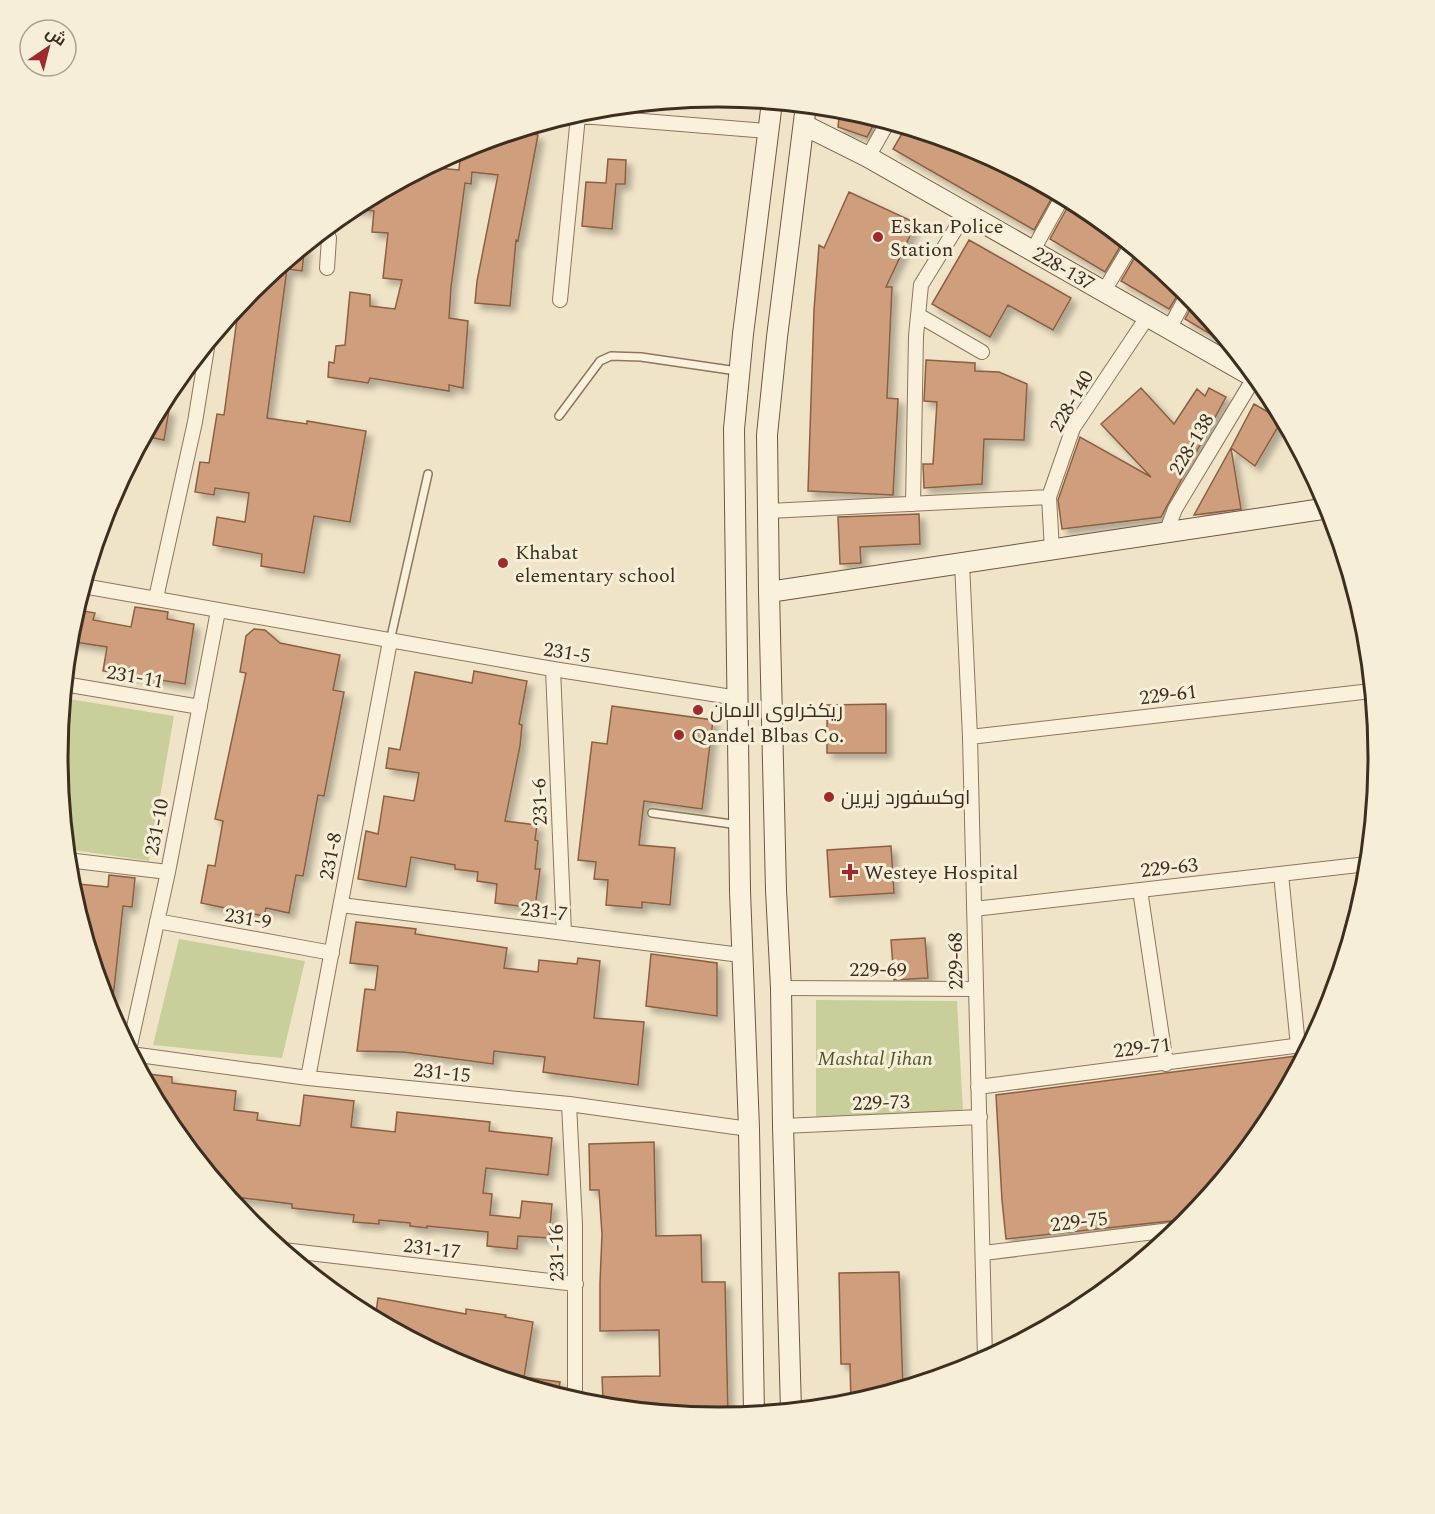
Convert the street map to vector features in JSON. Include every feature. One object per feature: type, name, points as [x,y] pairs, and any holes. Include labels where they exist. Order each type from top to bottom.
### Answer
[{"type":"main road","points":[[754,1406],[749,1129],[741,955],[734,429],[742,334],[771,109]]},
{"type":"main road","points":[[791,1402],[776,890],[767,435],[805,113]]},
{"type":"main road","name":"228-137","points":[[804,125],[868,157],[1169,329],[1232,359]]},
{"type":"main road","points":[[742,334],[777,338]]},
{"type":"main road","points":[[769,592],[1319,510]]},
{"type":"street","points":[[599,118],[768,131]]},
{"type":"street","points":[[560,300],[573,123]]},
{"type":"street","points":[[868,157],[884,129]]},
{"type":"street","points":[[1033,250],[1058,204]]},
{"type":"street","points":[[913,504],[916,336],[921,285],[966,212]]},
{"type":"street","points":[[327,268],[328,237]]},
{"type":"street","points":[[1104,291],[1127,253]]},
{"type":"street","points":[[1169,329],[1183,303]]},
{"type":"street","points":[[918,315],[982,352]]},
{"type":"street","name":"228-140","points":[[1052,550],[1048,497],[1073,428],[1148,316]]},
{"type":"street","points":[[156,598],[195,422],[206,356]]},
{"type":"street","name":"228-138","points":[[1166,532],[1174,509],[1252,387]]},
{"type":"street","points":[[768,511],[1048,497]]},
{"type":"street","name":"229-68","points":[[962,563],[970,737],[985,1349]]},
{"type":"street","name":"231-5","points":[[90,587],[553,669],[738,698]]},
{"type":"street","name":"231-10","points":[[133,1039],[168,872],[218,611]]},
{"type":"street","name":"231-8","points":[[308,1078],[390,641]]},
{"type":"street","name":"231-6","points":[[553,669],[564,933]]},
{"type":"street","name":"231-11","points":[[72,685],[200,707]]},
{"type":"street","name":"229-61","points":[[970,737],[1364,692]]},
{"type":"street","points":[[76,861],[168,872]]},
{"type":"street","name":"229-63","points":[[974,909],[1358,865]]},
{"type":"street","points":[[1281,874],[1303,1038]]},
{"type":"street","points":[[1140,890],[1166,1064]]},
{"type":"street","name":"231-7","points":[[341,906],[741,955]]},
{"type":"street","name":"231-9","points":[[157,921],[332,953]]},
{"type":"street","name":"229-69","points":[[780,988],[975,989]]},
{"type":"street","name":"229-71","points":[[978,1088],[1299,1046]]},
{"type":"street","name":"231-15","points":[[140,1053],[308,1078],[568,1104],[749,1129]]},
{"type":"street","name":"231-16","points":[[568,1104],[576,1284],[575,1391]]},
{"type":"street","name":"229-73","points":[[783,1126],[980,1117]]},
{"type":"street","name":"229-75","points":[[984,1253],[1162,1231]]},
{"type":"street","name":"231-17","points":[[296,1251],[576,1284]]},
{"type":"lane","points":[[559,416],[600,361],[611,356],[641,357],[739,372]]},
{"type":"lane","points":[[196,369],[204,370]]},
{"type":"lane","points":[[390,641],[428,474]]},
{"type":"lane","points":[[652,813],[739,825]]},
{"type":"green space","points":[[70,699],[174,716],[149,861],[74,850],[69,800]]},
{"type":"green space","points":[[179,939],[305,961],[282,1058],[153,1045]]},
{"type":"green space","name":"Mashtal Jihan","points":[[816,1000],[957,1001],[963,1112],[816,1118]]},
{"type":"building","points":[[839,118],[873,126],[867,137],[838,127]]},
{"type":"building","points":[[532,134],[538,135],[518,241],[516,240],[510,306],[475,303],[477,281],[498,175],[472,172],[471,184],[465,183],[449,318],[468,321],[463,388],[449,385],[449,391],[370,378],[368,383],[328,377],[329,362],[334,363],[336,346],[345,345],[350,292],[370,295],[370,306],[395,309],[402,280],[383,278],[388,233],[372,232],[374,211],[367,210],[442,168],[459,170],[460,160],[469,156],[509,141]]},
{"type":"building","points":[[902,134],[926,141],[1005,174],[1051,200],[1034,230],[893,149]]},
{"type":"building","points":[[608,159],[626,160],[625,184],[616,184],[612,229],[582,226],[586,182],[606,183]]},
{"type":"building","points":[[849,192],[916,223],[886,287],[892,287],[887,398],[898,399],[893,495],[808,491],[814,310],[819,245],[824,248]]},
{"type":"building","points":[[1066,209],[1120,247],[1105,272],[1050,239]]},
{"type":"building","points":[[969,240],[1071,298],[1053,330],[1008,305],[990,337],[932,304]]},
{"type":"building","points":[[304,256],[302,271],[288,269]]},
{"type":"building","points":[[1134,258],[1177,297],[1169,309],[1121,281]]},
{"type":"building","points":[[287,270],[267,418],[307,424],[307,421],[366,431],[350,522],[314,516],[304,573],[261,566],[262,554],[213,545],[217,517],[245,522],[249,493],[215,488],[214,495],[195,492],[200,462],[209,463],[217,414],[224,415],[237,320]]},
{"type":"building","points":[[1190,310],[1212,335],[1185,319]]},
{"type":"building","points":[[926,360],[975,363],[975,371],[999,372],[1027,384],[1024,440],[984,439],[982,484],[924,488],[923,464],[933,464],[937,402],[924,401]]},
{"type":"building","points":[[1141,388],[1174,424],[1197,389],[1205,396],[1209,388],[1226,397],[1161,517],[1062,529],[1058,500],[1080,437],[1151,477],[1101,424]]},
{"type":"building","points":[[1254,404],[1268,412],[1277,428],[1255,466],[1231,448]]},
{"type":"building","points":[[169,410],[169,410],[164,440],[152,438]]},
{"type":"building","points":[[1231,448],[1241,509],[1194,515]]},
{"type":"building","points":[[919,514],[920,544],[860,547],[861,563],[840,564],[838,517]]},
{"type":"building","points":[[135,607],[168,612],[167,619],[194,624],[185,684],[103,671],[107,647],[78,643],[85,611],[95,613],[93,620],[131,627]]},
{"type":"building","points":[[254,629],[265,630],[280,643],[340,655],[333,690],[344,692],[324,796],[318,795],[303,876],[296,875],[289,913],[266,908],[264,916],[201,903],[208,865],[215,866],[223,821],[215,819],[246,673],[240,672],[246,636]]},
{"type":"building","points":[[474,671],[527,681],[519,724],[522,725],[520,746],[505,821],[537,825],[535,869],[540,869],[535,908],[495,903],[497,884],[477,881],[478,872],[455,869],[455,865],[411,857],[406,887],[358,879],[366,831],[378,834],[384,796],[414,801],[419,773],[386,768],[389,748],[400,750],[415,672],[472,683]]},
{"type":"building","points":[[886,704],[886,753],[827,753],[827,705]]},
{"type":"building","points":[[612,706],[713,720],[702,809],[644,801],[639,845],[675,848],[670,905],[642,902],[642,908],[606,905],[608,880],[594,879],[596,862],[578,860],[592,742],[607,744]]},
{"type":"building","points":[[891,846],[894,893],[830,897],[827,850]]},
{"type":"building","points":[[109,875],[135,878],[132,907],[123,906],[113,996],[102,966],[80,884],[108,887]]},
{"type":"building","points":[[356,922],[416,929],[415,934],[507,948],[504,968],[538,972],[539,960],[577,964],[578,958],[600,961],[594,1018],[644,1022],[638,1085],[543,1072],[545,1057],[494,1051],[493,1064],[403,1052],[357,1051],[365,989],[375,990],[378,966],[350,963]]},
{"type":"building","points":[[925,938],[928,978],[894,980],[891,940]]},
{"type":"building","points":[[651,954],[717,963],[717,1016],[646,1006]]},
{"type":"building","points":[[1293,1056],[1258,1118],[1233,1153],[1173,1221],[1006,1239],[996,1095]]},
{"type":"building","points":[[151,1074],[172,1077],[172,1083],[236,1091],[234,1110],[258,1113],[257,1120],[300,1126],[304,1095],[354,1101],[351,1127],[395,1132],[397,1112],[490,1122],[489,1131],[552,1138],[548,1175],[486,1168],[483,1193],[492,1194],[490,1215],[520,1218],[522,1201],[552,1204],[549,1238],[518,1236],[517,1249],[487,1246],[488,1232],[427,1226],[427,1228],[410,1226],[410,1223],[379,1220],[379,1224],[353,1222],[354,1215],[292,1208],[292,1204],[240,1198],[202,1153],[177,1118]]},
{"type":"building","points":[[654,1142],[656,1236],[701,1235],[702,1282],[725,1282],[728,1407],[675,1406],[603,1397],[602,1377],[660,1376],[659,1330],[600,1331],[602,1234],[599,1190],[590,1190],[589,1144]]},
{"type":"building","points":[[899,1272],[903,1380],[851,1393],[850,1364],[841,1364],[839,1273]]},
{"type":"building","points":[[378,1298],[466,1314],[466,1309],[506,1315],[505,1317],[533,1322],[524,1377],[560,1382],[559,1387],[509,1373],[469,1358],[430,1340],[376,1310]]},
{"type":"place","name":"Eskan Police Station","points":[[878,237]]},
{"type":"place","name":"Khabat elementary school","points":[[503,563]]},
{"type":"place","name":"ريكخراوى الامان","points":[[698,710]]},
{"type":"place","name":"Qandel Blbas Co.","points":[[679,735]]},
{"type":"place","name":"اوكسفورد زيرين","points":[[829,797]]},
{"type":"place","name":"Westeye Hospital","points":[[850,872]]}]
